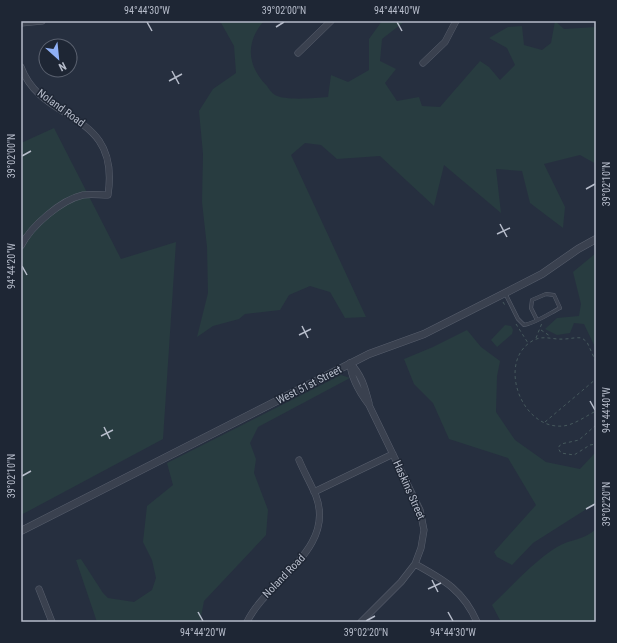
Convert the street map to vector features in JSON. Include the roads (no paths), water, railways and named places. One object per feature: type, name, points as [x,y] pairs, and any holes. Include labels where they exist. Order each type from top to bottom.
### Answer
[{"type":"street","points":[[21,23],[42,21]]},
{"type":"street","points":[[298,53],[331,21]]},
{"type":"street","points":[[423,63],[445,42],[456,21]]},
{"type":"street","name":"Noland Road","points":[[21,67],[29,83],[40,96],[76,118],[88,128],[97,139],[110,166],[108,195],[83,195],[70,200],[34,227],[26,236],[21,246]]},
{"type":"street","name":"West 51st Street","points":[[21,531],[350,364],[375,352],[424,334],[505,293],[542,274],[571,253],[596,238]]},
{"type":"street","name":"Haskins Street","points":[[350,364],[358,370],[364,384],[369,405],[422,518],[423,535],[421,548],[415,564],[401,582],[361,622]]},
{"type":"street","points":[[314,492],[393,454]]},
{"type":"street","name":"Noland Road","points":[[247,622],[259,602],[305,554],[314,542],[319,524],[319,513],[314,492],[299,460]]},
{"type":"street","points":[[415,564],[449,583],[467,603],[477,622]]},
{"type":"street","points":[[39,589],[52,622]]},
{"type":"lane","points":[[505,293],[520,323],[526,325],[538,319],[560,308],[554,295],[546,294],[532,300],[531,308],[538,319]]}]
